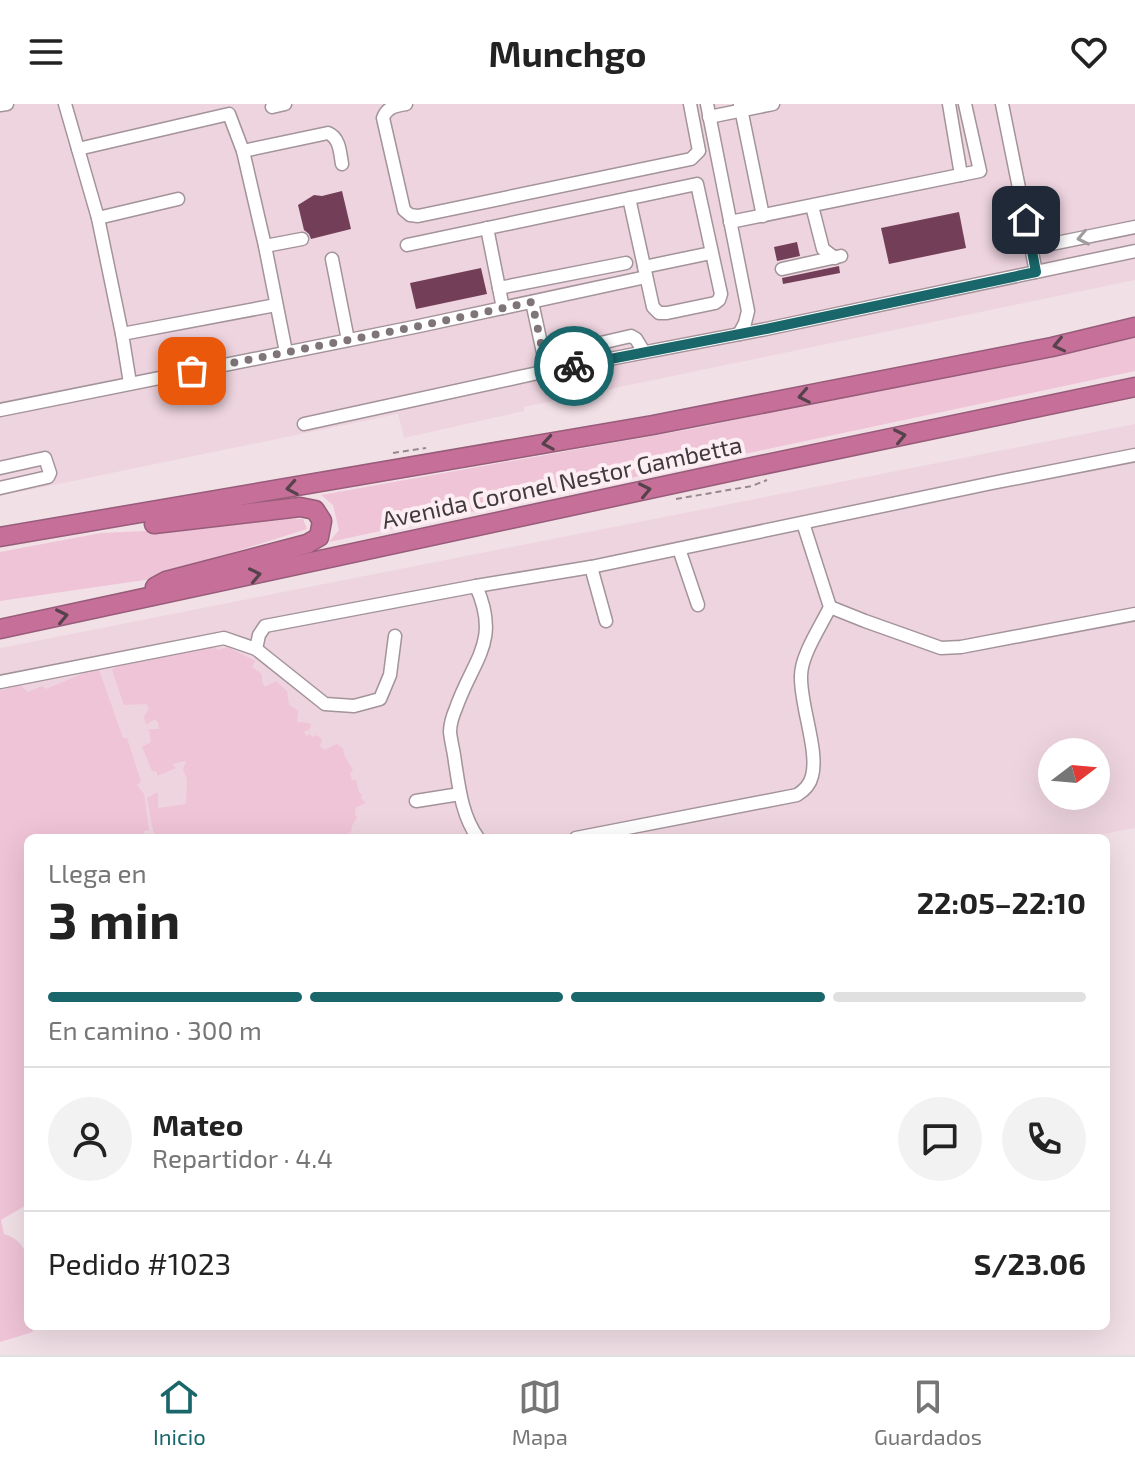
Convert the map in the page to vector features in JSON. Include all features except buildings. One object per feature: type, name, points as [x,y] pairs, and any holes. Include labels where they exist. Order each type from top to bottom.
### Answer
[{"type":"highway","name":"Avenida Coronel Nestor Gambetta","points":[[0,537],[668,422],[1037,350],[1135,327]]},
{"type":"highway","name":"Avenida Coronel Nestor Gambetta","points":[[0,629],[1135,387]]},
{"type":"highway","points":[[116,519],[150,524],[300,507],[315,510],[322,521],[319,537],[307,544],[166,581],[124,603]]},
{"type":"lane","points":[[0,105],[7,104]]},
{"type":"lane","points":[[65,104],[98,218],[130,383]]},
{"type":"lane","points":[[406,104],[385,111],[383,118],[404,210],[418,216],[691,159],[699,151],[690,104]]},
{"type":"lane","points":[[739,334],[748,311],[708,110],[773,104]]},
{"type":"lane","points":[[949,104],[961,175]]},
{"type":"lane","points":[[730,222],[980,171],[965,104]]},
{"type":"lane","points":[[1002,104],[1036,272]]},
{"type":"lane","points":[[741,107],[763,216]]},
{"type":"lane","points":[[78,149],[229,114],[243,151],[286,352]]},
{"type":"lane","points":[[243,151],[328,133],[337,141],[342,164]]},
{"type":"lane","points":[[407,245],[629,198],[697,184],[721,294],[719,300],[667,313],[659,313],[653,307],[629,198]]},
{"type":"lane","points":[[98,218],[178,199]]},
{"type":"lane","points":[[812,206],[823,249],[815,262]]},
{"type":"lane","points":[[1032,248],[1135,227]]},
{"type":"lane","points":[[487,228],[503,308]]},
{"type":"lane","points":[[265,246],[302,239]]},
{"type":"lane","points":[[782,269],[838,257],[823,249]]},
{"type":"lane","points":[[304,424],[1135,251]]},
{"type":"lane","points":[[0,410],[532,302],[711,253]]},
{"type":"lane","points":[[332,259],[348,340]]},
{"type":"lane","points":[[499,288],[626,263]]},
{"type":"lane","points":[[559,276],[563,294]]},
{"type":"lane","points":[[532,302],[547,371]]},
{"type":"lane","points":[[122,334],[276,305]]},
{"type":"lane","points":[[748,311],[766,329]]},
{"type":"lane","points":[[566,351],[631,336],[644,352]]},
{"type":"lane","points":[[256,649],[265,626],[591,567],[1135,455]]},
{"type":"lane","points":[[0,468],[45,458],[50,473],[48,477],[0,488]]},
{"type":"lane","points":[[597,834],[797,795],[806,789],[814,764],[801,673],[830,607],[803,523]]},
{"type":"lane","points":[[679,549],[698,605]]},
{"type":"lane","points":[[591,567],[606,621]]},
{"type":"lane","points":[[475,834],[460,794],[450,729],[456,708],[486,642],[487,622],[476,586]]},
{"type":"lane","points":[[830,607],[941,648],[961,647],[1135,614]]},
{"type":"lane","points":[[0,682],[224,638],[256,649],[325,704],[354,706],[380,699],[390,675],[395,636]]},
{"type":"lane","points":[[416,801],[460,794]]},
{"type":"shaded area","points":[[0,104],[1135,104],[1135,280],[524,407],[524,411],[404,438],[398,414],[0,496]]},
{"type":"shaded area","points":[[1135,334],[1135,371],[329,542],[339,530],[333,505],[321,495],[697,428]]},
{"type":"shaded area","points":[[1135,424],[1135,828],[1104,834],[24,834],[24,870],[0,1065],[0,648]]},
{"type":"shaded area","points":[[303,519],[307,529],[199,563],[172,576],[0,601],[0,552],[101,533],[187,529]]},
{"type":"shaded area","points":[[214,643],[217,650],[228,647],[255,661],[252,667],[262,674],[265,687],[276,681],[287,691],[289,704],[298,711],[297,722],[309,723],[309,730],[304,731],[306,736],[317,735],[322,740],[320,746],[324,750],[337,744],[343,748],[353,770],[350,773],[352,780],[356,780],[361,798],[366,803],[356,807],[357,817],[351,833],[155,834],[147,798],[158,792],[158,808],[186,804],[187,779],[183,769],[186,761],[172,764],[176,768],[157,776],[157,772],[152,771],[142,747],[151,742],[149,729],[159,729],[158,723],[155,719],[146,725],[144,717],[149,708],[146,704],[124,705],[112,670]]},
{"type":"shaded area","points":[[98,667],[141,782],[137,785],[144,794],[149,830],[144,834],[24,834],[24,1206],[1,1220],[4,1234],[15,1239],[24,1250],[24,1330],[33,1332],[0,1342],[0,691],[20,685],[28,692],[42,686],[46,689]]},
{"type":"way so far","points":[[192,371],[532,302],[547,371],[574,366]]},
{"type":"route","points":[[574,366],[1036,272],[1026,220]]}]
